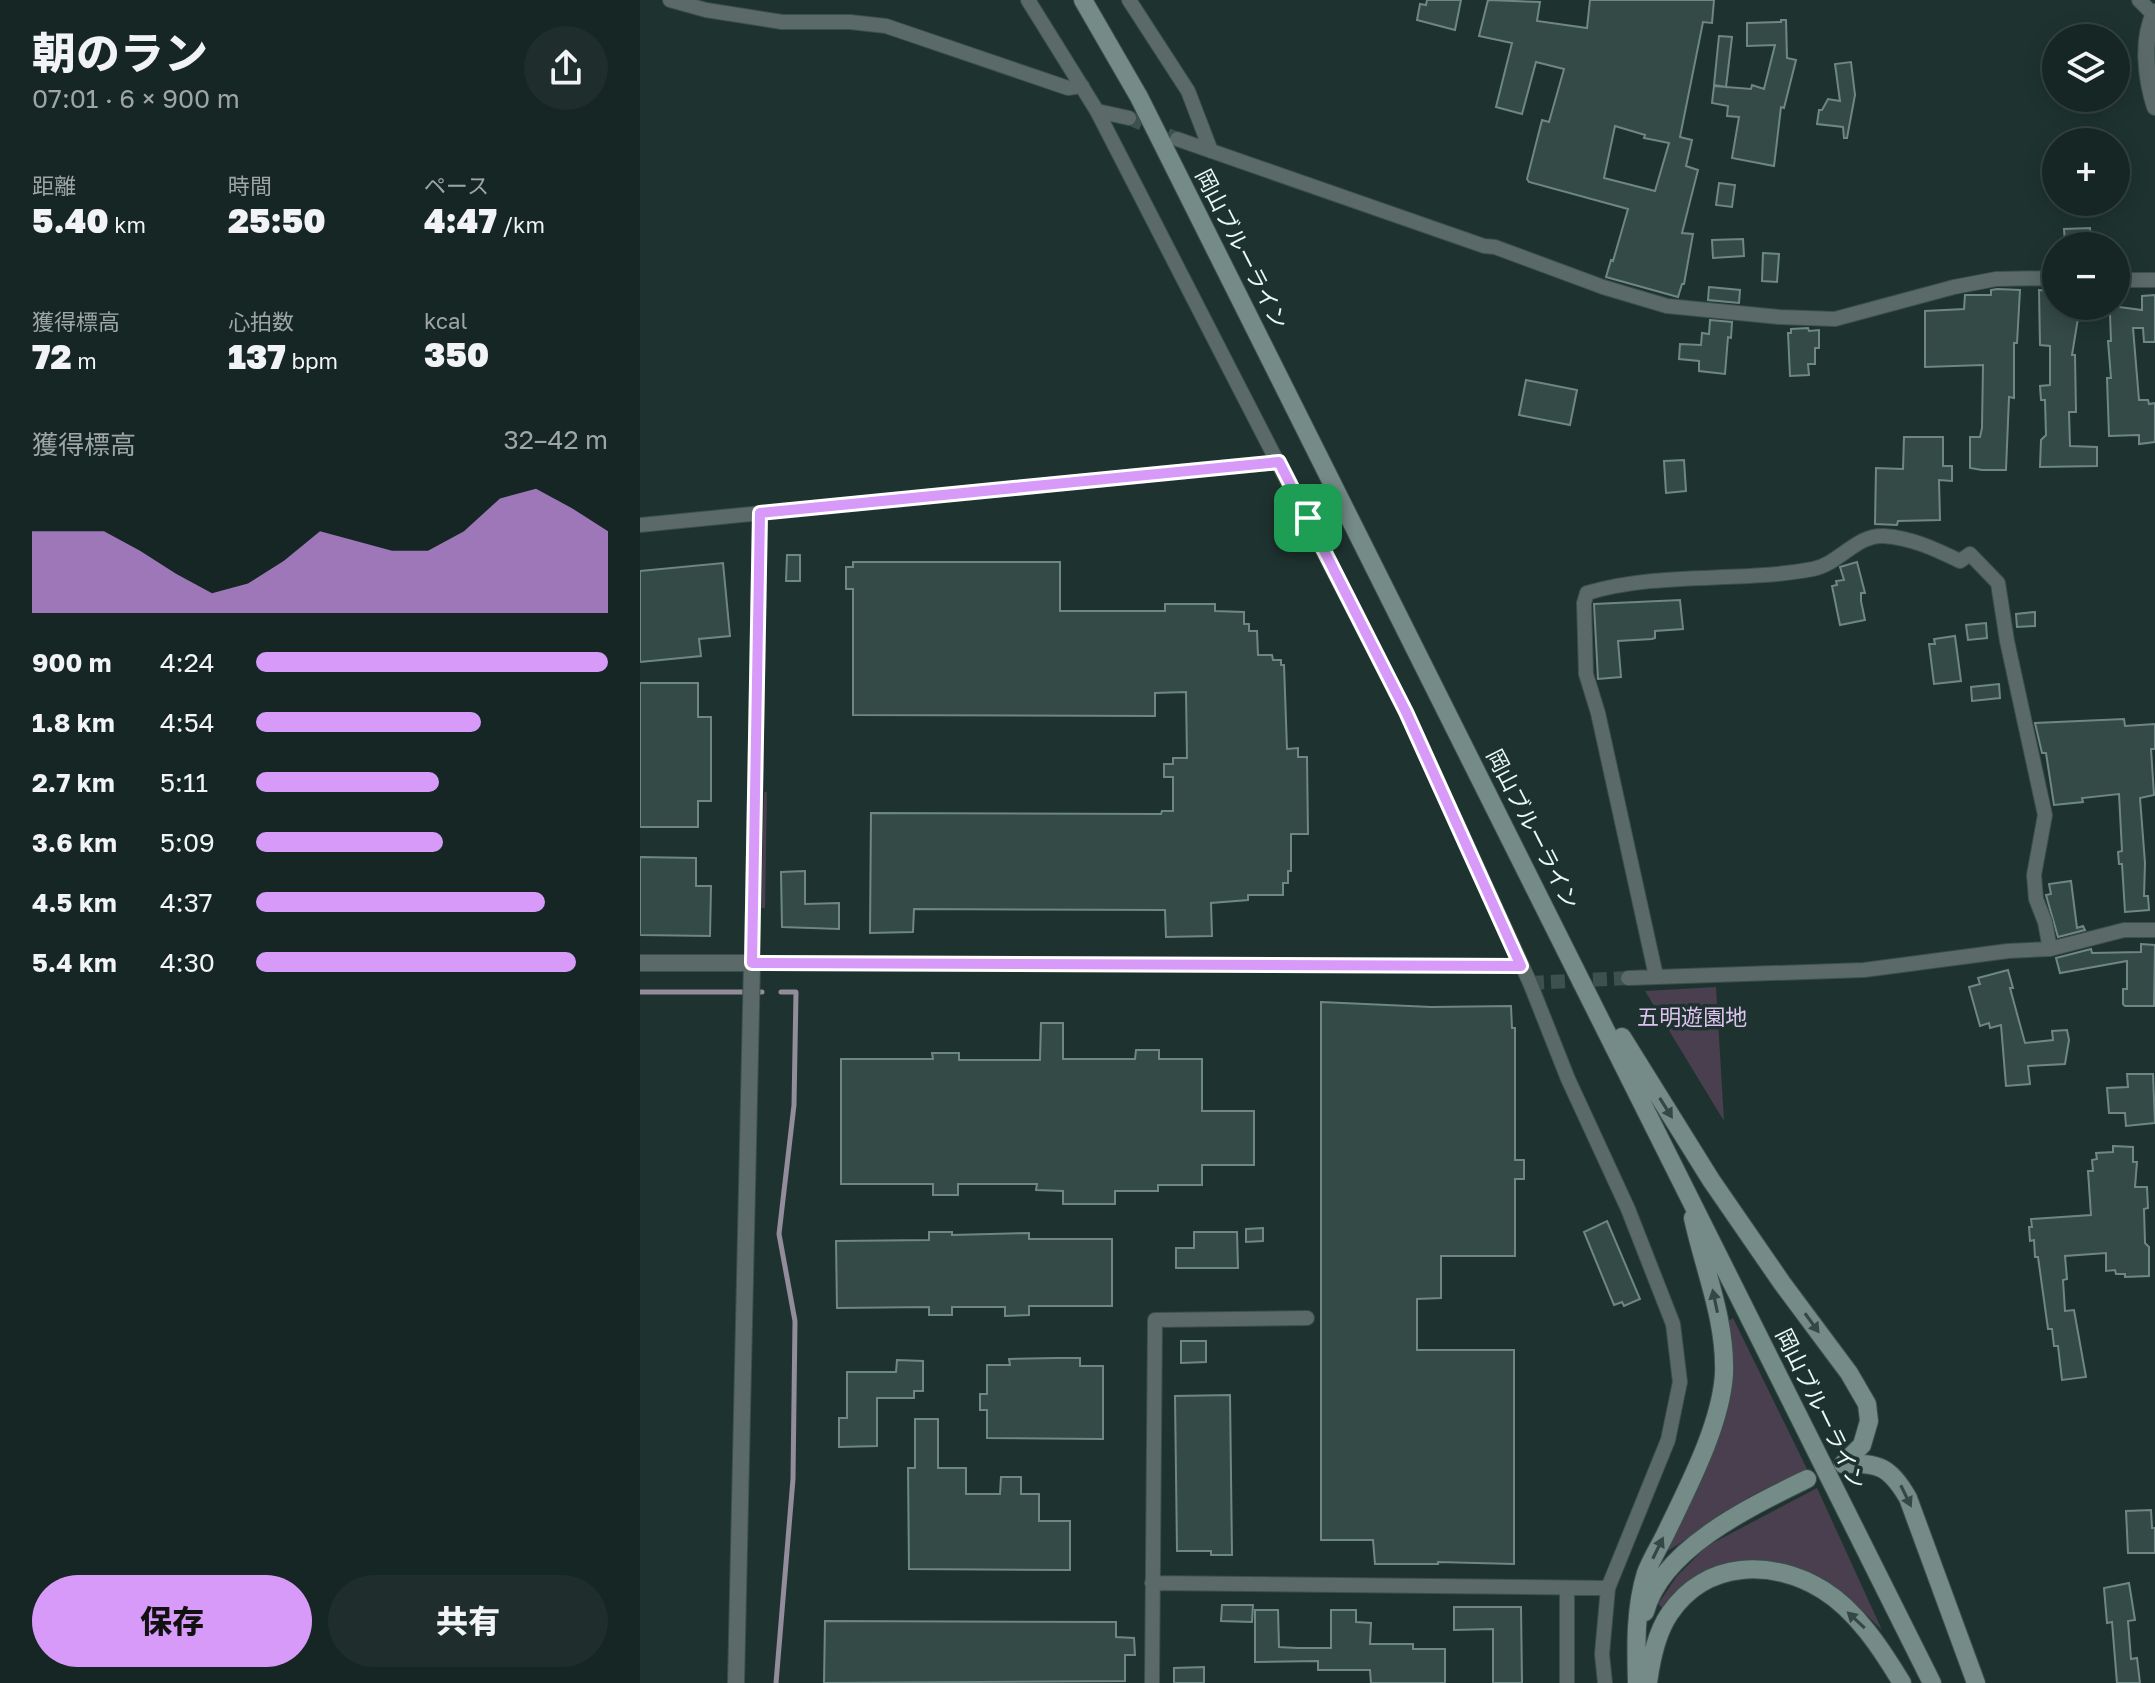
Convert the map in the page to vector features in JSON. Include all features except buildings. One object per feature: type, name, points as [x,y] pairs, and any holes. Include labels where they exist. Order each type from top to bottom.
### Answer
[{"type":"main road","name":"岡山ブルーライン","points":[[1083,0],[1139,97],[1932,1683]]},
{"type":"main road","points":[[1566,947],[1711,1180],[1849,1373],[1867,1404],[1869,1421],[1862,1445],[1843,1464],[1866,1463],[1884,1467],[1908,1498],[1976,1683]]},
{"type":"main road","points":[[1637,1683],[1638,1606],[1647,1572],[1696,1469],[1719,1401],[1724,1373],[1716,1299],[1701,1256],[1687,1192]]},
{"type":"main road","points":[[1637,1650],[1647,1607],[1677,1560],[1724,1524],[1807,1479]]},
{"type":"main road","points":[[1648,1683],[1651,1656],[1670,1613],[1694,1589],[1722,1574],[1755,1567],[1787,1572],[1825,1591],[1872,1635],[1902,1683]]},
{"type":"street","points":[[670,0],[706,10],[782,22],[850,22],[886,26],[1068,88],[1082,86]]},
{"type":"street","points":[[1028,0],[1097,111],[1406,712],[1628,1209],[1673,1324],[1680,1382],[1668,1440],[1608,1588],[1602,1654],[1605,1683]]},
{"type":"street","points":[[1129,0],[1188,91],[1211,151]]},
{"type":"street","points":[[2139,0],[2154,14],[2148,29],[2147,68],[2155,107]]},
{"type":"street","points":[[1097,111],[1129,118]]},
{"type":"street","points":[[1177,139],[1603,287],[1667,306],[1835,319],[1954,287],[1996,279],[2042,278]]},
{"type":"street","points":[[2130,280],[2155,280]]},
{"type":"street","points":[[640,525],[1279,462]]},
{"type":"street","points":[[736,1683],[760,513]]},
{"type":"street","points":[[1656,976],[1598,713],[1586,674],[1584,603],[1587,593],[1645,581],[1817,568],[1853,549],[1867,537],[1883,536],[1930,546],[1960,561],[1970,554],[1998,583],[2007,641],[2045,815],[2034,875],[2036,899],[2045,922],[2050,949]]},
{"type":"street","points":[[1628,978],[1864,970],[2008,951],[2050,949],[2124,930],[2155,930]]},
{"type":"street","points":[[640,963],[1521,966]]},
{"type":"street","points":[[1152,1683],[1155,1320],[1307,1318]]},
{"type":"street","points":[[1152,1583],[1608,1588]]},
{"type":"street","points":[[1567,1588],[1567,1683]]},
{"type":"green space","points":[[764,792],[767,792],[765,908],[761,908]]},
{"type":"green space","name":"五明遊園地","points":[[1716,987],[1724,1121],[1645,991]]},
{"type":"green space","points":[[1733,1318],[1807,1469],[1749,1497],[1668,1551],[1702,1473],[1727,1322]]},
{"type":"green space","points":[[1817,1488],[1882,1630],[1849,1598],[1827,1582],[1776,1562],[1758,1560],[1722,1564],[1685,1584],[1664,1609],[1658,1604],[1677,1576],[1707,1546]]},
{"type":"waterway","points":[[640,992],[762,992]]},
{"type":"waterway","points":[[776,1683],[793,1479],[795,1321],[779,1234],[794,1105],[796,992],[781,992]]},
{"type":"tunnel","points":[[1129,118],[1177,139]]},
{"type":"tunnel","points":[[1530,983],[1628,978]]},
{"type":"route","points":[[1279,462],[1308,518],[1406,712],[1521,966],[752,963],[760,513],[1279,462]]}]
